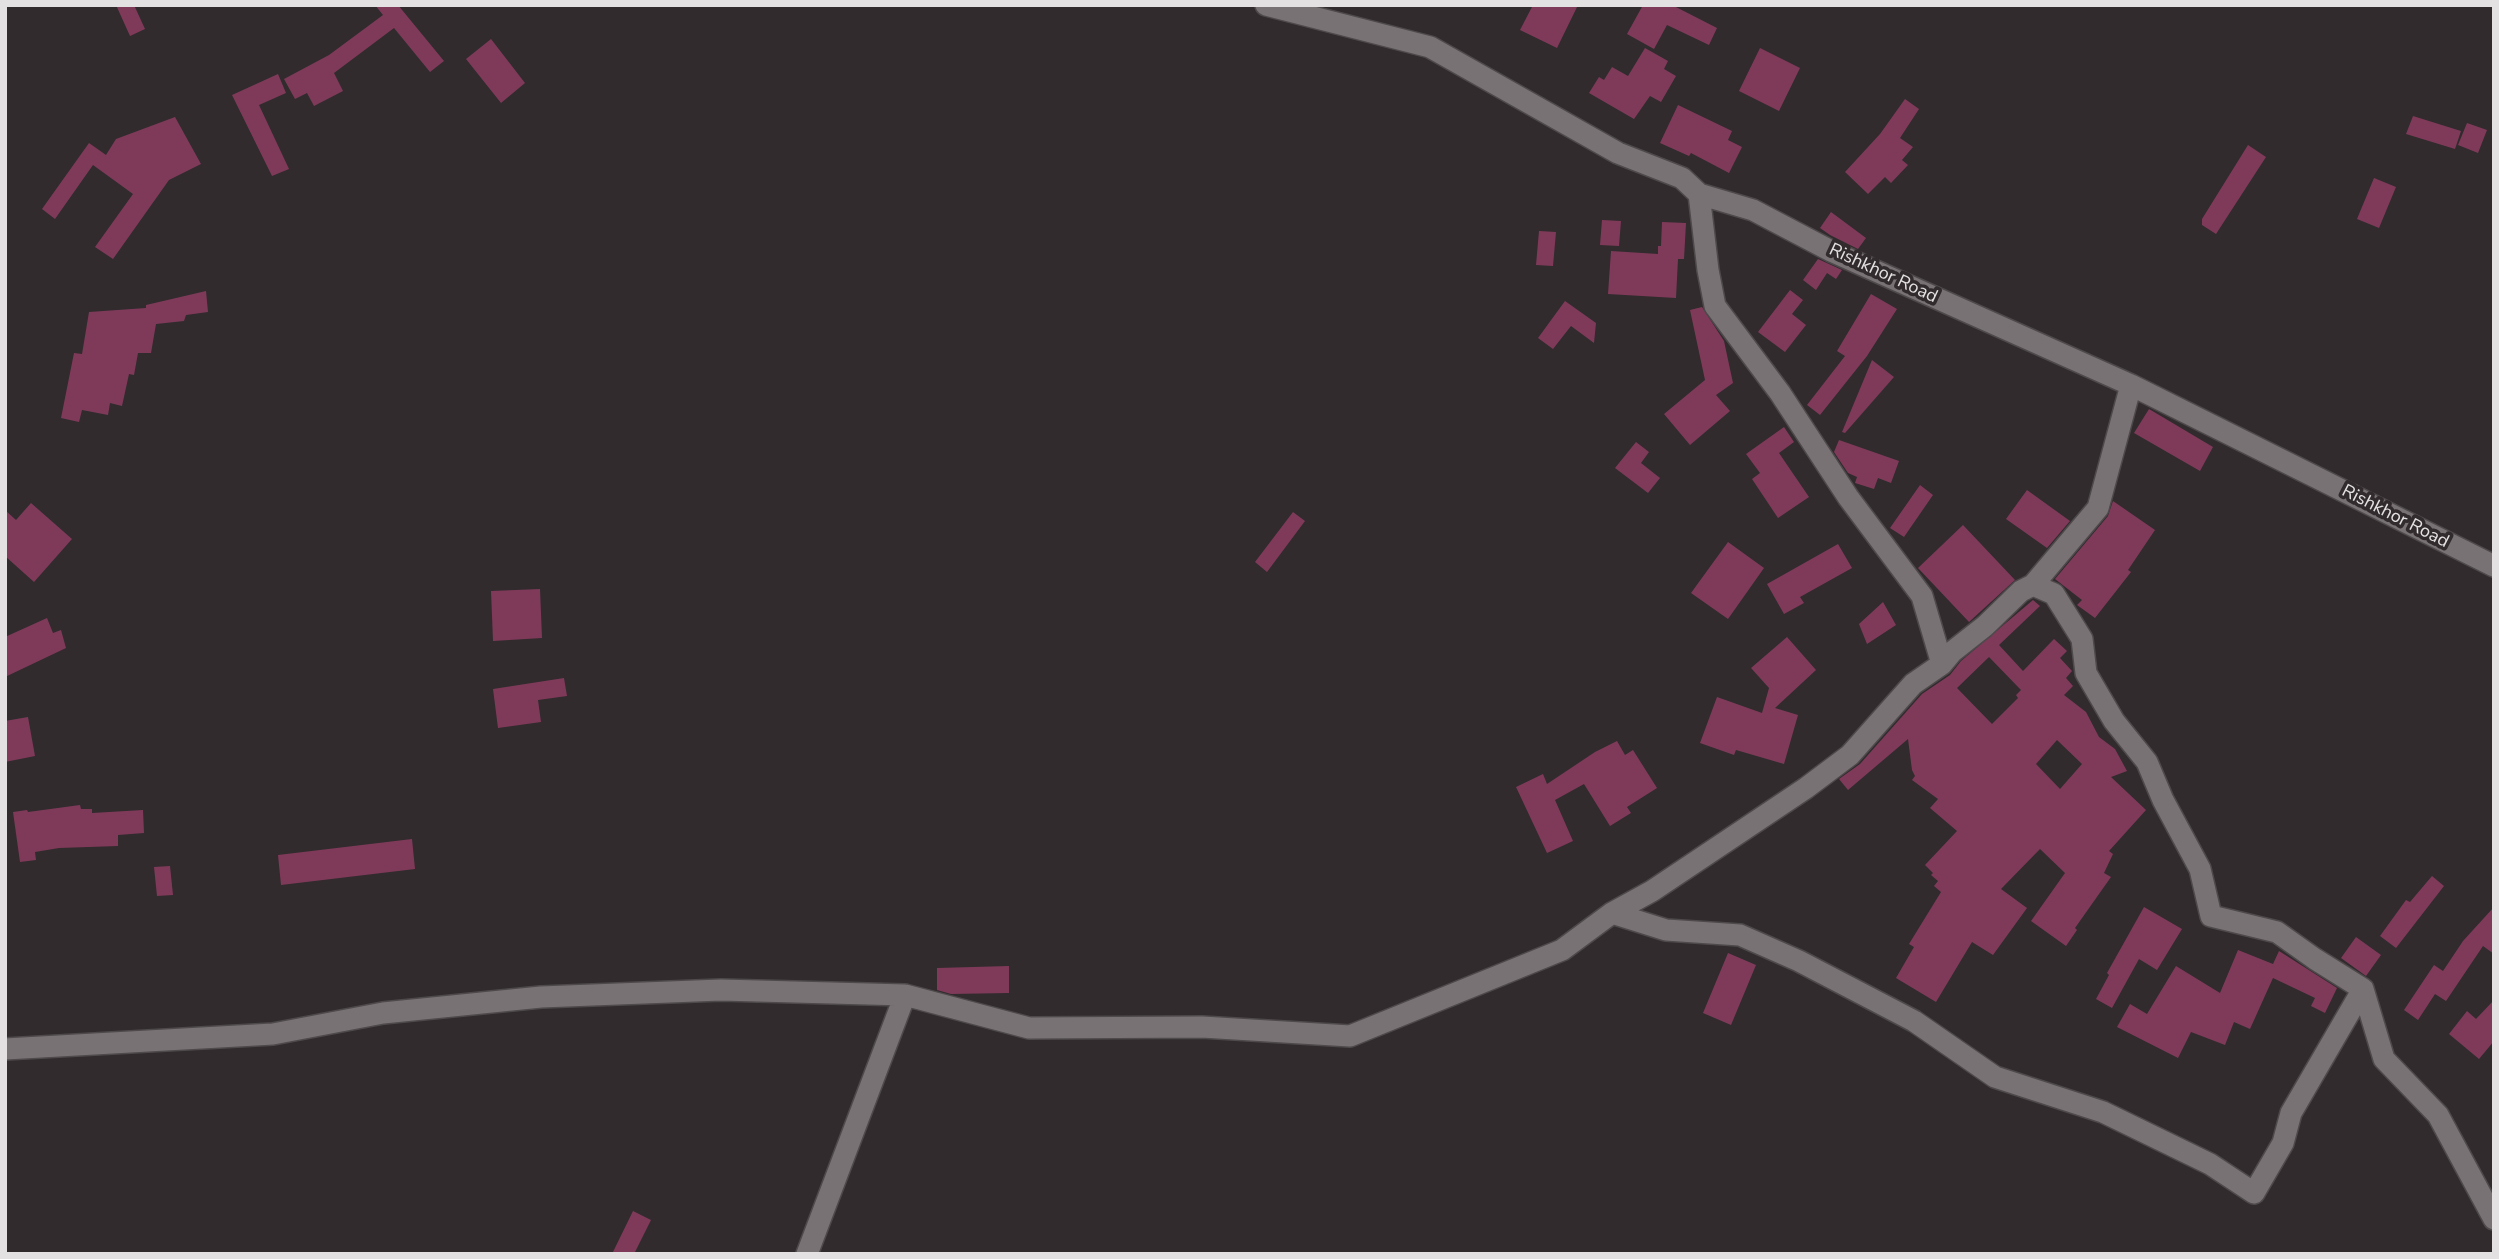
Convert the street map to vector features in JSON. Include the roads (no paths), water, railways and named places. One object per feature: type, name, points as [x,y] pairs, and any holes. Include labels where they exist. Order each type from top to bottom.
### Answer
[{"type":"street","name":"Rishkhor Road","points":[[1266,5],[1430,47],[1618,153],[1682,178],[1699,194],[1753,210],[1831,251],[2131,385],[2494,566]]},
{"type":"street","points":[[1699,194],[1715,306],[1780,393],[1848,497],[1922,596],[1942,664]]},
{"type":"street","points":[[5,1049],[273,1034],[383,1013],[541,998],[721,990],[905,995],[1029,1028],[1202,1027],[1350,1036],[1562,950],[1612,913],[1652,891],[1806,788],[1850,755],[1913,684],[1942,664],[2021,591],[2033,585],[2098,508],[2131,385]]},
{"type":"street","points":[[2033,585],[2054,594],[2082,639],[2086,673],[2114,721],[2147,762],[2163,800],[2200,869],[2211,916],[2277,932],[2363,989],[2384,1059],[2438,1115],[2494,1219]]},
{"type":"street","points":[[1612,913],[1666,930],[1740,935],[1798,961],[1914,1021],[1995,1077],[2103,1112],[2210,1164],[2254,1194],[2283,1143],[2291,1113],[2363,989]]},
{"type":"street","points":[[807,1254],[905,995]]}]
